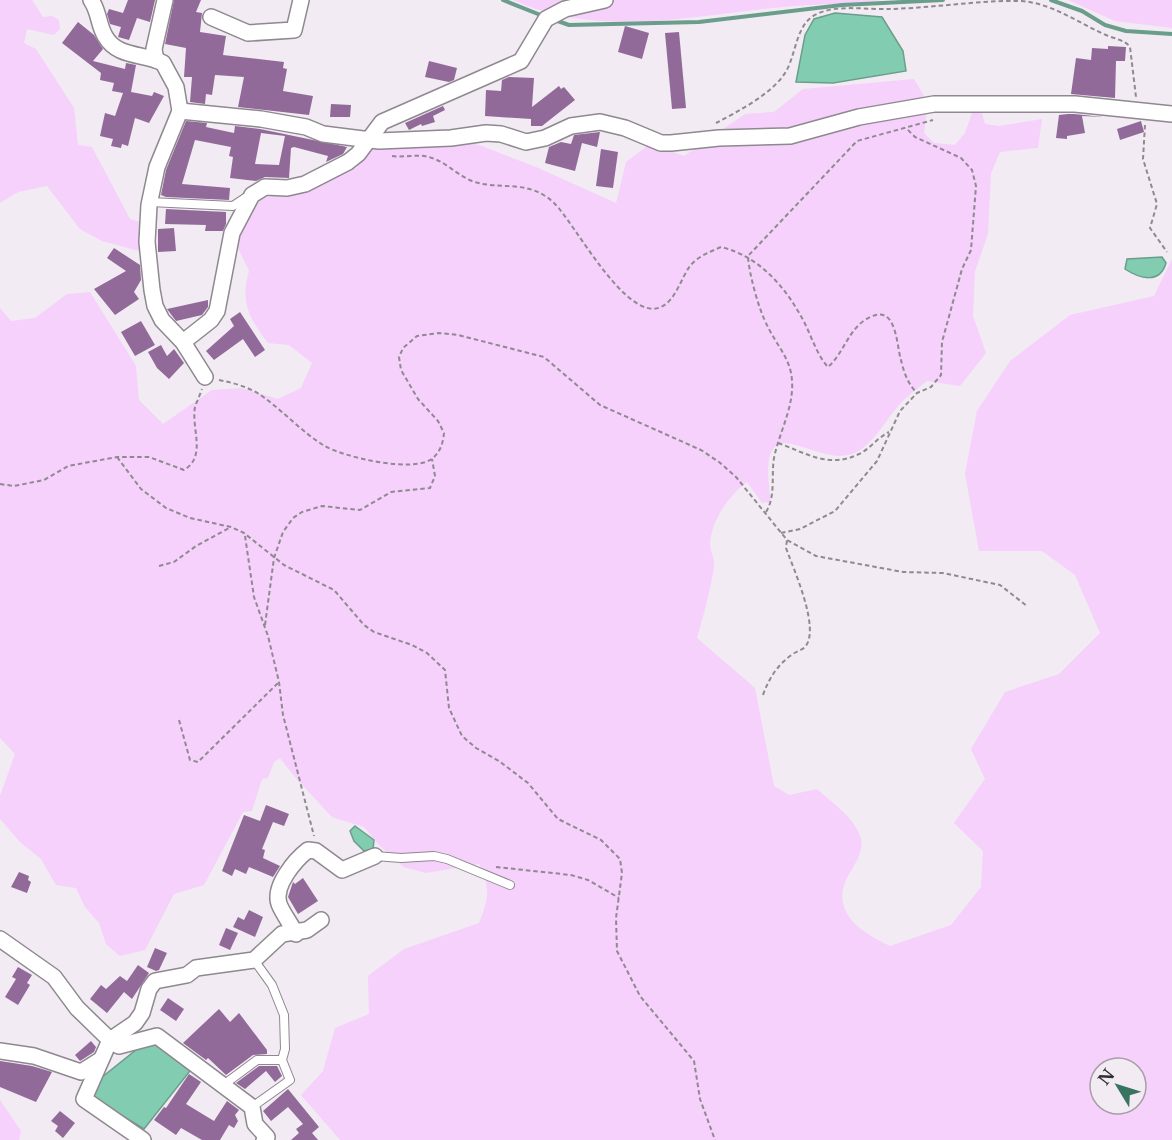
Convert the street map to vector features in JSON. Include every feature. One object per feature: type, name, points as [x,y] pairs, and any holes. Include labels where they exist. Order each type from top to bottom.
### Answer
[{"type":"street","points":[[91,0],[105,36],[116,48],[131,55],[163,63],[171,74],[180,111],[157,167],[150,202],[147,242],[155,306],[162,320],[183,342],[205,377]]},
{"type":"street","points":[[156,60],[154,49],[165,0]]},
{"type":"street","points":[[211,17],[248,33],[294,30],[301,0]]},
{"type":"street","points":[[183,342],[211,320],[218,311],[232,233],[252,195],[265,187],[287,188],[305,184],[348,162],[373,140],[382,122],[521,61],[546,19],[565,9],[605,0]]},
{"type":"street","points":[[180,111],[261,119],[306,127],[323,134],[373,140],[452,138],[486,133],[501,134],[526,142],[545,138],[571,126],[600,122],[625,128],[661,143],[719,138],[790,136],[859,117],[934,105],[1075,104],[1172,114]]},
{"type":"street","points":[[296,934],[279,902],[279,892],[292,867],[302,855],[308,850],[316,851],[342,870],[375,856]]},
{"type":"street","points":[[144,1140],[84,1099],[110,1040],[135,1023],[142,1013],[148,989],[155,981],[187,975],[196,968],[254,960],[282,933],[296,934],[321,920]]},
{"type":"street","points":[[0,939],[54,977],[77,1008],[110,1040],[119,1046],[157,1036],[252,1107],[255,1124],[267,1137],[264,1140]]},
{"type":"street","points":[[0,1051],[34,1056],[81,1072],[100,1060]]},
{"type":"lane","points":[[150,202],[233,207],[252,195]]},
{"type":"lane","points":[[375,856],[401,858],[434,856],[447,859],[510,885]]},
{"type":"lane","points":[[252,1107],[290,1080],[282,1060],[285,1049],[284,1015],[272,985],[254,960]]},
{"type":"lane","points":[[222,1086],[257,1060],[282,1060]]},
{"type":"path","points":[[712,126],[732,115],[782,78],[791,64],[800,32],[817,14],[834,10],[899,9],[994,1],[1021,1],[1052,7],[1106,35],[1127,42],[1130,47],[1139,110],[1146,126],[1143,159],[1157,204],[1150,228],[1167,252]]},
{"type":"path","points":[[765,513],[772,496],[772,472],[793,384],[790,363],[766,325],[749,270],[748,256],[857,141],[937,118]]},
{"type":"path","points":[[781,533],[800,530],[835,511],[877,461],[900,411],[917,393],[931,387],[941,375],[942,342],[962,269],[970,250],[976,186],[972,170],[961,158],[915,137],[906,128]]},
{"type":"path","points":[[373,140],[389,155],[432,158],[475,182],[502,184],[540,192],[569,219],[613,284],[634,301],[652,308],[662,307],[667,302],[690,265],[705,254],[721,247],[748,256],[772,277],[802,318],[820,359],[828,367],[864,321],[874,315],[887,317],[893,323],[910,387],[917,393]]},
{"type":"path","points":[[0,484],[14,486],[44,480],[68,466],[117,457],[149,457],[184,470],[192,464],[196,454],[195,408],[205,377],[240,385],[261,395],[299,427],[324,445],[342,454],[362,460],[394,464],[432,459],[439,451],[444,433],[438,421],[418,399],[407,382],[400,370],[399,357],[408,342],[417,336],[439,333],[544,357],[600,405],[701,450],[719,462],[736,477],[787,540],[816,556],[903,572],[943,573],[1000,585],[1027,606]]},
{"type":"path","points":[[778,443],[812,457],[836,462],[858,455],[890,431]]},
{"type":"path","points":[[117,457],[141,489],[166,508],[205,522],[231,526],[244,533],[274,558],[303,576],[334,590],[364,625],[427,653],[445,670],[448,708],[462,736],[528,783],[558,819],[601,840],[613,849],[620,859],[621,866],[616,943],[622,965],[640,996],[694,1061],[700,1099],[714,1140]]},
{"type":"path","points":[[265,627],[274,558],[283,532],[302,512],[322,506],[355,511],[391,492],[430,488],[435,476],[432,459]]},
{"type":"path","points":[[159,566],[174,562],[231,526]]},
{"type":"path","points":[[244,533],[254,597],[265,627],[279,682],[283,715],[316,851]]},
{"type":"path","points":[[763,694],[768,680],[779,665],[805,647],[810,638],[805,600],[786,548],[787,540]]},
{"type":"path","points":[[179,720],[190,760],[198,762],[279,682]]},
{"type":"path","points":[[492,867],[572,875],[588,880],[619,898]]},
{"type":"shaded area","points":[[0,0],[32,0],[43,17],[52,16],[59,20],[60,29],[54,35],[27,29],[24,43],[36,49],[74,108],[78,145],[92,147],[130,219],[140,222],[143,252],[102,241],[80,229],[47,186],[18,192],[0,203]]},
{"type":"shaded area","points":[[513,0],[883,0],[783,7],[681,19],[612,21],[579,19],[545,12]]},
{"type":"shaded area","points":[[1068,0],[1172,0],[1172,28],[1115,21]]},
{"type":"shaded area","points":[[835,13],[882,17],[903,51],[906,71],[833,83],[796,82],[805,35],[814,19]]},
{"type":"shaded area","points":[[914,79],[928,103],[924,133],[934,143],[955,145],[965,133],[972,113],[981,110],[985,124],[999,126],[1042,119],[1038,148],[1000,152],[991,173],[988,234],[975,271],[973,316],[986,353],[960,386],[927,381],[902,402],[866,445],[844,456],[826,454],[794,444],[781,444],[772,451],[768,469],[771,502],[762,503],[747,482],[722,509],[711,535],[710,547],[714,567],[697,638],[755,688],[774,786],[789,795],[817,789],[847,816],[857,829],[861,848],[845,882],[842,894],[843,905],[847,914],[862,929],[890,946],[951,925],[981,887],[983,851],[954,823],[985,779],[971,749],[1005,692],[1059,674],[1100,633],[1075,575],[1042,551],[979,551],[965,474],[977,411],[1010,361],[1070,315],[1154,296],[1172,259],[1172,1140],[340,1140],[301,1095],[323,1071],[335,1028],[369,1014],[368,976],[404,949],[479,923],[487,894],[483,873],[479,864],[426,873],[404,867],[380,846],[364,827],[332,817],[280,758],[274,762],[268,778],[262,779],[252,811],[243,812],[204,885],[174,894],[145,950],[120,956],[106,944],[99,923],[85,907],[76,888],[56,885],[41,859],[20,842],[0,819],[0,796],[15,754],[0,738],[0,308],[11,321],[35,318],[67,294],[90,292],[136,366],[139,400],[163,424],[212,390],[241,388],[278,399],[301,388],[312,363],[289,345],[268,343],[251,317],[246,301],[246,282],[249,271],[237,246],[244,205],[357,168],[373,140],[438,129],[536,167],[616,203],[626,162],[650,144],[684,156],[745,114],[774,112],[803,89]]},
{"type":"shaded area","points":[[1162,257],[1166,263],[1163,270],[1154,277],[1143,277],[1125,269],[1127,259]]},
{"type":"shaded area","points":[[355,826],[374,840],[373,849],[364,851],[354,841],[350,831]]},
{"type":"shaded area","points":[[156,1045],[190,1071],[144,1129],[93,1098],[92,1089],[96,1082],[136,1050]]},
{"type":"shaded area","points":[[0,1100],[21,1131],[19,1140],[0,1140]]},
{"type":"building","points":[[128,0],[155,0],[150,22],[137,18],[129,40],[118,37],[121,27],[110,24],[107,14],[109,9],[123,13]]},
{"type":"building","points":[[174,0],[201,0],[196,12],[202,13],[200,32],[226,36],[223,55],[284,62],[283,68],[287,69],[283,91],[313,96],[309,115],[238,107],[244,77],[215,75],[212,95],[206,94],[205,104],[190,102],[192,77],[184,77],[186,48],[165,44]]},
{"type":"building","points":[[78,22],[94,35],[103,49],[93,61],[125,69],[126,63],[136,65],[131,92],[152,96],[154,92],[164,96],[149,123],[135,118],[128,146],[122,144],[121,148],[111,146],[113,139],[100,136],[105,113],[115,116],[123,93],[112,91],[114,83],[100,80],[101,73],[62,43]]},
{"type":"building","points":[[625,26],[649,33],[642,59],[618,52]]},
{"type":"building","points":[[679,32],[686,108],[672,109],[665,33]]},
{"type":"building","points":[[1108,46],[1126,47],[1125,61],[1116,61],[1115,98],[1071,94],[1076,58],[1091,60],[1092,48],[1108,49]]},
{"type":"building","points":[[429,61],[457,68],[454,80],[449,82],[425,77]]},
{"type":"building","points":[[509,77],[534,78],[532,107],[559,86],[561,89],[564,87],[575,100],[542,126],[531,126],[531,119],[485,116],[486,90],[501,91],[502,80]]},
{"type":"building","points":[[331,104],[351,105],[350,117],[330,117]]},
{"type":"building","points":[[443,106],[445,110],[433,116],[435,122],[422,126],[421,124],[409,130],[405,123]]},
{"type":"building","points":[[1074,114],[1104,117],[1082,116],[1085,133],[1067,136],[1067,139],[1056,138],[1059,115]]},
{"type":"building","points":[[186,121],[207,123],[206,127],[234,133],[235,126],[260,129],[347,147],[343,154],[326,162],[328,156],[291,148],[289,178],[265,177],[256,181],[230,178],[233,157],[229,156],[231,147],[195,140],[182,184],[230,188],[229,200],[161,195],[166,170]],"holes":[[[261,133],[285,136],[279,165],[255,164]]]},
{"type":"building","points":[[1141,121],[1144,132],[1120,140],[1117,129]]},
{"type":"building","points":[[600,132],[597,147],[582,143],[575,171],[545,163],[549,147],[561,142],[571,144],[574,135]]},
{"type":"building","points":[[601,149],[618,152],[613,188],[596,186]]},
{"type":"building","points":[[166,209],[226,212],[226,224],[223,231],[205,231],[206,225],[165,224]]},
{"type":"building","points":[[174,228],[176,251],[158,252],[158,229]]},
{"type":"building","points":[[114,248],[140,265],[141,280],[134,292],[139,299],[115,315],[94,289],[126,271],[107,258]]},
{"type":"building","points":[[208,300],[208,307],[202,315],[176,321],[167,309]]},
{"type":"building","points":[[240,312],[265,350],[255,357],[243,339],[214,360],[206,351],[234,326],[230,319]]},
{"type":"building","points":[[141,321],[155,345],[135,356],[121,332]]},
{"type":"building","points":[[161,345],[167,356],[174,349],[184,363],[169,379],[157,368],[148,352]]},
{"type":"building","points":[[266,805],[289,814],[284,826],[273,822],[262,849],[265,850],[263,858],[280,866],[273,877],[249,867],[246,874],[235,869],[232,876],[222,871],[244,815],[260,821]]},
{"type":"building","points":[[19,872],[29,876],[28,880],[31,882],[27,893],[11,887]]},
{"type":"building","points":[[303,878],[318,901],[298,914],[288,897],[293,882],[295,884]]},
{"type":"building","points":[[249,910],[263,917],[255,937],[233,927],[238,917],[244,920]]},
{"type":"building","points":[[226,928],[238,933],[230,950],[219,945]]},
{"type":"building","points":[[155,948],[167,953],[159,970],[156,971],[147,967]]},
{"type":"building","points":[[138,965],[149,973],[132,999],[124,992],[107,1013],[90,999],[101,985],[106,989],[120,976],[127,981]]},
{"type":"building","points":[[18,967],[32,975],[27,983],[30,985],[18,1005],[5,997],[16,979],[12,977]]},
{"type":"building","points":[[168,998],[184,1009],[176,1021],[160,1010]]},
{"type":"building","points":[[219,1009],[230,1022],[239,1013],[267,1050],[267,1054],[253,1055],[226,1075],[208,1058],[206,1060],[183,1043]]},
{"type":"building","points":[[91,1041],[96,1047],[94,1052],[80,1061],[75,1055]]},
{"type":"building","points":[[0,1061],[52,1072],[36,1102],[0,1087]]},
{"type":"building","points":[[259,1066],[277,1066],[282,1076],[275,1082],[266,1071],[245,1089],[236,1083]]},
{"type":"building","points":[[189,1074],[201,1082],[186,1104],[214,1121],[227,1101],[239,1110],[235,1115],[238,1121],[234,1128],[229,1125],[220,1140],[202,1140],[181,1128],[176,1135],[154,1120],[164,1107],[166,1108]]},
{"type":"building","points":[[288,1089],[319,1127],[312,1133],[318,1140],[291,1140],[299,1133],[296,1129],[303,1124],[288,1107],[271,1121],[263,1111]]},
{"type":"building","points":[[60,1111],[75,1123],[63,1138],[55,1131],[58,1126],[51,1121]]},
{"type":"waterway","points":[[503,0],[543,16]]},
{"type":"waterway","points":[[555,20],[569,25],[699,22],[842,5],[943,0]]},
{"type":"waterway","points":[[1051,0],[1082,11],[1105,25],[1126,31],[1172,34]]}]
